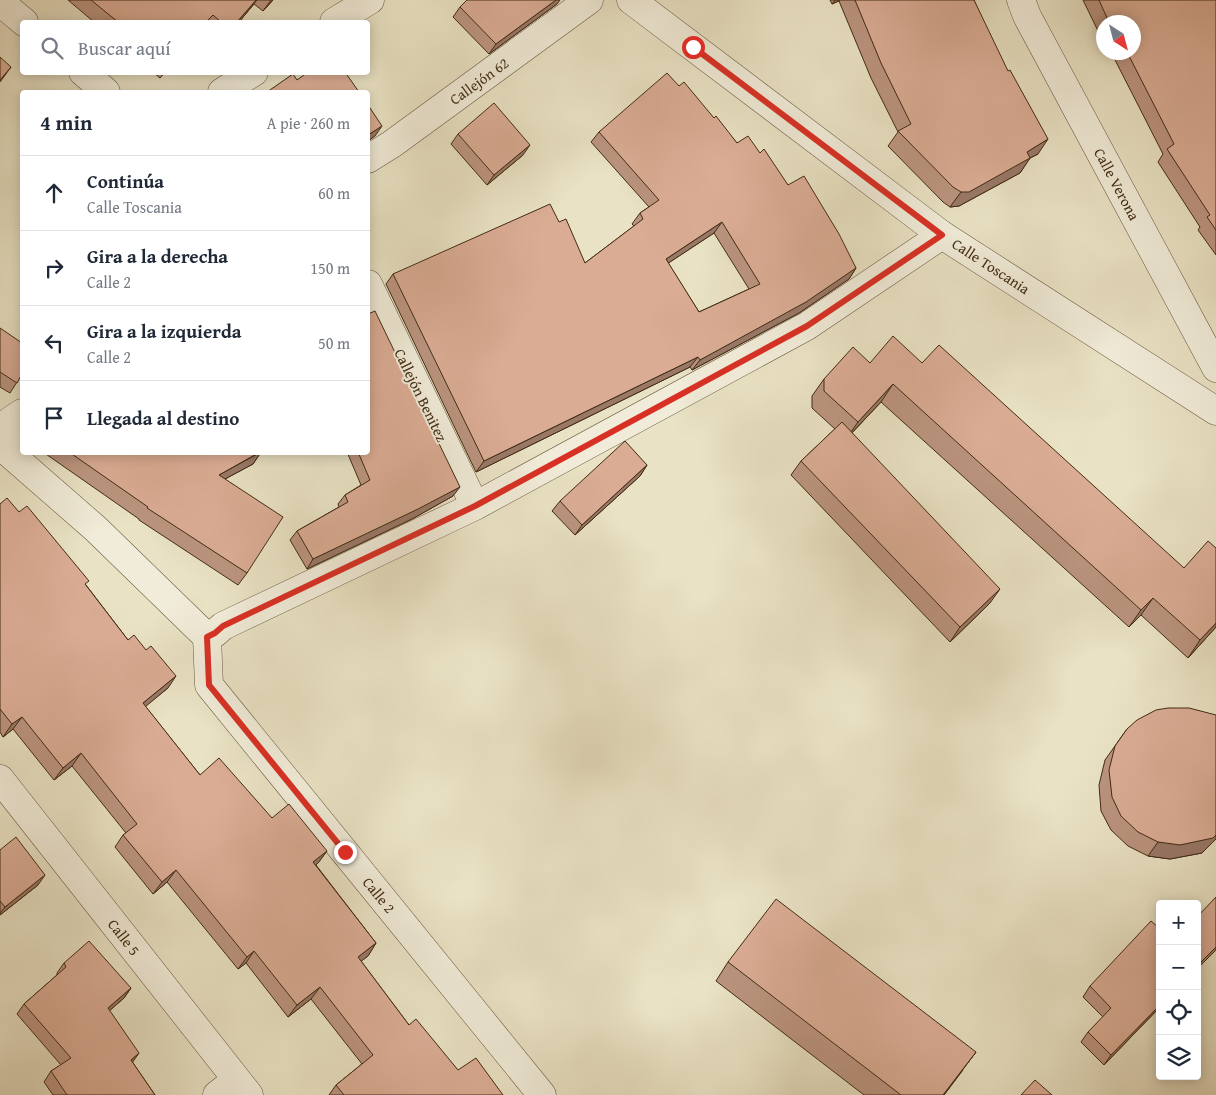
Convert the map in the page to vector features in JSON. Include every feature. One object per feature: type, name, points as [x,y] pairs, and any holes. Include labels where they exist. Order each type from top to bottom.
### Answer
[{"type":"street","points":[[337,20],[370,0]]},
{"type":"street","name":"Callejón 62","points":[[370,158],[392,144],[589,0]]},
{"type":"street","name":"Calle Toscania","points":[[631,0],[942,235],[1216,411]]},
{"type":"street","name":"Calle Verona","points":[[1021,0],[1027,16],[1216,368]]},
{"type":"street","points":[[0,2],[22,20]]},
{"type":"street","points":[[86,75],[104,90]]},
{"type":"street","points":[[225,90],[249,75]]},
{"type":"street","points":[[20,414],[10,421],[9,453],[96,529],[207,637],[223,626],[475,506],[807,326],[942,235]]},
{"type":"street","name":"Callejón Benitez","points":[[370,288],[475,506]]},
{"type":"street","name":"Calle 2","points":[[207,637],[209,685],[542,1095]]},
{"type":"street","name":"Calle 5","points":[[0,779],[234,1090]]},
{"type":"building","points":[[91,0],[256,0],[239,20],[219,20],[213,15],[208,20],[116,20]]},
{"type":"building","points":[[467,0],[556,0],[496,44],[460,7]]},
{"type":"building","points":[[855,0],[974,0],[1008,71],[1010,70],[1048,139],[1027,152],[1030,158],[969,192],[961,192],[953,187],[898,131],[911,124],[881,63]]},
{"type":"building","points":[[1099,0],[1216,0],[1216,230],[1207,217],[1210,215],[1167,149],[1174,144],[1131,60],[1141,60],[1141,15],[1106,15]]},
{"type":"building","points":[[0,57],[11,67],[0,80]]},
{"type":"building","points":[[667,73],[679,86],[684,82],[714,118],[716,116],[737,143],[748,136],[760,153],[764,149],[788,185],[804,176],[839,234],[856,268],[806,302],[700,360],[698,357],[484,461],[393,274],[550,204],[559,222],[566,219],[585,263],[643,219],[640,213],[659,200],[599,132]],"holes":[[[722,222],[760,284],[699,312],[666,259]]]},
{"type":"building","points":[[292,75],[297,80],[304,75],[347,75],[358,90],[270,90]]},
{"type":"building","points":[[494,103],[530,145],[494,175],[458,134]]},
{"type":"building","points":[[370,108],[382,126],[370,134]]},
{"type":"building","points":[[375,311],[460,487],[313,559],[297,531],[348,502],[345,495],[370,480],[359,455],[370,455],[370,313]]},
{"type":"building","points":[[0,328],[20,342],[20,378],[17,383],[0,372]]},
{"type":"building","points":[[893,336],[922,363],[939,345],[1184,568],[1208,541],[1216,548],[1216,623],[1200,640],[1153,598],[1141,610],[893,384],[858,422],[824,391],[824,379],[853,347],[870,363]]},
{"type":"building","points":[[842,422],[1000,589],[960,627],[801,461]]},
{"type":"building","points":[[625,441],[647,465],[582,525],[560,501]]},
{"type":"building","points":[[73,455],[255,455],[219,475],[283,517],[247,573]]},
{"type":"building","points":[[7,498],[19,512],[27,506],[89,581],[85,584],[128,640],[134,635],[146,650],[151,646],[176,676],[143,703],[200,775],[219,758],[272,818],[289,804],[327,851],[313,862],[376,943],[358,957],[409,1025],[416,1019],[458,1070],[476,1058],[503,1095],[344,1095],[336,1085],[373,1055],[320,987],[297,1005],[254,951],[247,957],[176,870],[162,882],[123,835],[137,824],[81,753],[63,768],[22,717],[12,724],[0,709],[0,504]]},
{"type":"building","points":[[1189,708],[1216,715],[1216,835],[1213,838],[1180,845],[1158,842],[1138,832],[1121,816],[1112,797],[1109,770],[1115,746],[1127,729],[1137,720],[1156,710]]},
{"type":"building","points":[[16,837],[45,875],[5,907],[0,901],[0,850]]},
{"type":"building","points":[[1216,897],[1216,947],[1201,962],[1201,945],[1201,913]]},
{"type":"building","points":[[776,899],[976,1052],[943,1095],[901,1095],[728,962]]},
{"type":"building","points":[[1151,921],[1156,925],[1156,1009],[1111,1055],[1088,1032],[1111,1008],[1090,986]]},
{"type":"building","points":[[89,941],[131,988],[108,1008],[139,1053],[131,1060],[155,1095],[67,1095],[51,1071],[71,1058],[24,1004],[66,967],[64,963]]},
{"type":"building","points":[[1035,1080],[1052,1095],[1021,1095]]},
{"type":"route","points":[[345,852],[209,685],[207,637],[223,626],[475,506],[807,326],[942,235],[693,47]]}]
